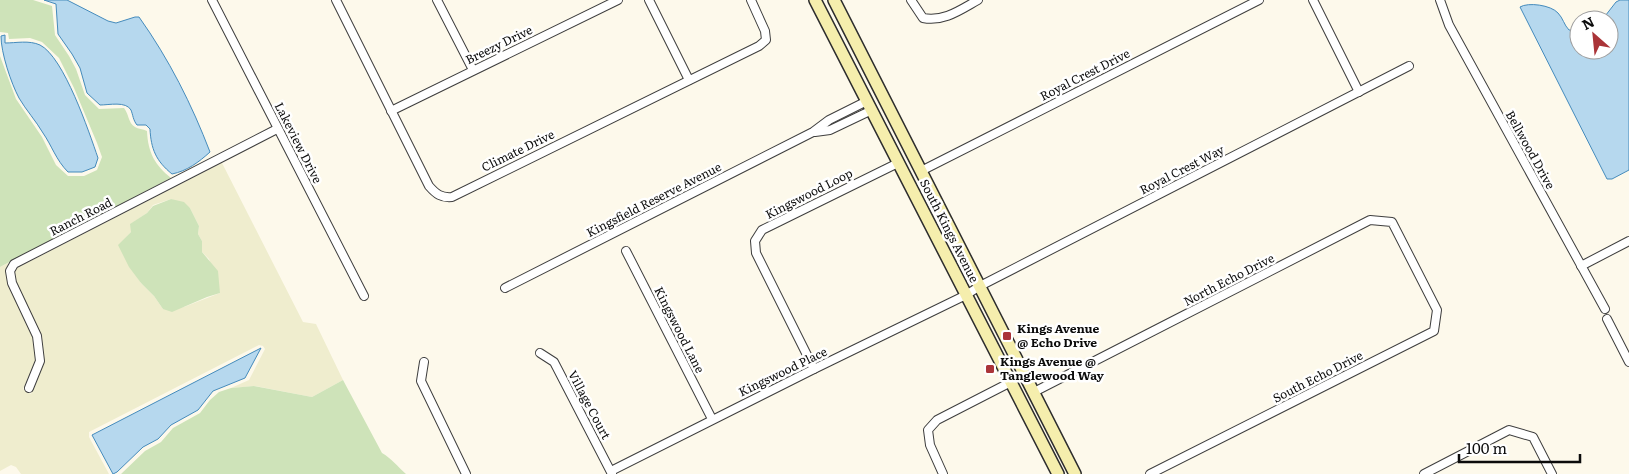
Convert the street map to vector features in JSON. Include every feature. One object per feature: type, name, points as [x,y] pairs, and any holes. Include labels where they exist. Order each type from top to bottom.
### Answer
[{"type":"main road","name":"South Kings Avenue","points":[[815,0],[1058,474]]},
{"type":"main road","name":"South Kings Avenue","points":[[834,0],[1075,474]]},
{"type":"street","name":"Lakeview Drive","points":[[212,0],[364,296]]},
{"type":"street","name":"Climate Drive","points":[[336,0],[430,186],[434,192],[446,198],[452,197],[759,46],[766,40],[765,31],[751,0]]},
{"type":"street","points":[[437,0],[473,70]]},
{"type":"street","name":"Breezy Drive","points":[[391,111],[618,0]]},
{"type":"street","points":[[649,0],[689,80]]},
{"type":"street","points":[[911,0],[923,18],[934,20],[948,16],[978,0]]},
{"type":"street","name":"Royal Crest Drive","points":[[921,171],[1259,0]]},
{"type":"street","points":[[1313,0],[1359,92]]},
{"type":"street","name":"Bellwood Drive","points":[[1440,0],[1449,25],[1605,308]]},
{"type":"street","name":"Royal Crest Way","points":[[966,296],[980,286],[1409,66]]},
{"type":"street","name":"Kingsfield Reserve Avenue","points":[[505,288],[813,132],[829,120],[869,105]]},
{"type":"street","name":"Ranch Road","points":[[29,388],[40,361],[37,336],[12,283],[10,271],[14,264],[277,129]]},
{"type":"street","name":"Kingswood Loop","points":[[814,369],[756,254],[755,241],[762,230],[898,162]]},
{"type":"street","name":"North Echo Drive","points":[[1034,392],[1370,220],[1392,222],[1415,266]]},
{"type":"street","points":[[1581,266],[1629,241]]},
{"type":"street","name":"Kingswood Lane","points":[[626,251],[712,419]]},
{"type":"street","name":"South Echo Drive","points":[[1150,474],[1434,331],[1437,310],[1415,266]]},
{"type":"street","name":"Kingswood Place","points":[[612,472],[712,419],[966,296]]},
{"type":"street","points":[[1607,318],[1629,362]]},
{"type":"street","name":"Village Court","points":[[540,353],[554,362],[612,472]]},
{"type":"street","points":[[424,362],[421,381],[466,474]]},
{"type":"street","points":[[943,474],[930,445],[928,430],[937,420],[1011,382]]},
{"type":"street","points":[[1424,474],[1509,430],[1533,437],[1552,474]]},
{"type":"shaded area","points":[[222,163],[303,322],[316,324],[343,380],[312,397],[255,386],[231,388],[249,380],[265,349],[259,345],[89,432],[89,437],[109,474],[21,474],[16,467],[11,465],[0,471],[0,267],[8,263],[6,271],[8,285],[33,337],[36,360],[23,389],[31,394],[44,363],[42,336],[16,282],[15,272],[17,268]],"holes":[[[171,199],[190,208],[199,226],[198,234],[202,241],[202,252],[209,259],[220,293],[184,307],[163,309],[154,296],[141,283],[119,245],[131,232],[131,224],[147,213],[153,205]]]},
{"type":"green space","points":[[0,0],[33,0],[52,6],[55,35],[76,69],[85,95],[99,109],[124,108],[130,121],[136,128],[147,131],[153,158],[171,178],[0,267],[0,56],[16,99],[42,137],[56,165],[68,176],[84,176],[97,170],[102,157],[74,88],[59,58],[42,42],[30,38],[9,39],[8,33],[0,32]]},
{"type":"green space","points":[[171,199],[184,202],[190,208],[199,226],[198,234],[202,241],[202,252],[218,271],[220,293],[172,312],[163,309],[154,296],[141,283],[129,267],[118,245],[131,232],[130,224],[147,213],[153,206]]},
{"type":"green space","points":[[343,380],[382,453],[406,474],[121,474],[145,451],[161,442],[173,428],[200,413],[219,392],[231,388],[254,386],[312,397]]},
{"type":"water","points":[[44,0],[67,0],[108,21],[116,23],[139,17],[179,83],[196,117],[210,152],[197,163],[183,171],[172,174],[155,154],[150,129],[146,125],[137,125],[129,107],[117,104],[100,105],[87,93],[80,68],[58,34],[56,4]]},
{"type":"water","points":[[1629,0],[1629,170],[1612,179],[1607,179],[1520,7],[1524,5],[1545,6],[1555,10],[1560,15],[1569,30],[1569,60],[1619,60],[1619,10],[1610,10],[1616,2]]},
{"type":"water","points":[[5,35],[5,43],[27,42],[40,45],[49,52],[58,64],[75,96],[89,131],[98,158],[95,167],[82,172],[68,172],[60,163],[16,92],[3,51],[1,36]]},
{"type":"water","points":[[261,348],[245,378],[213,391],[198,410],[171,425],[158,439],[143,447],[113,474],[92,435]]},
{"type":"place","name":"Kings Avenue @ Echo Drive","points":[[1007,336]]},
{"type":"place","name":"Kings Avenue @ Tanglewood Way","points":[[990,369]]}]
